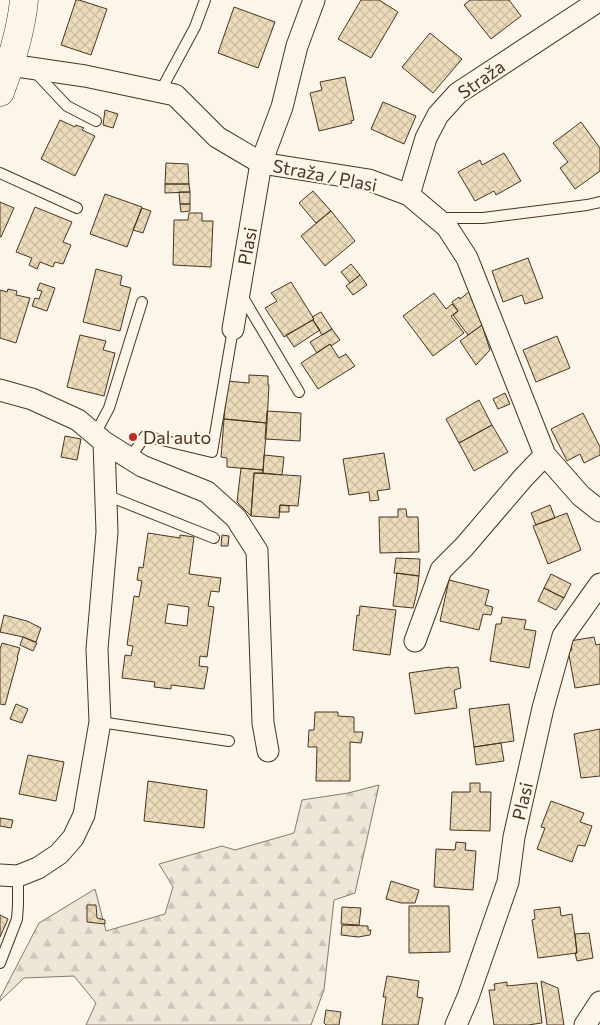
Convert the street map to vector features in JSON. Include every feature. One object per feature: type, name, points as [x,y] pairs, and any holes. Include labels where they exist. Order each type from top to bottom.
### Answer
[{"type":"main road","points":[[0,92],[21,67],[24,0]]},
{"type":"street","points":[[261,163],[282,107],[297,46],[314,0]]},
{"type":"street","name":"Straža","points":[[409,195],[426,138],[438,115],[458,94],[600,0]]},
{"type":"street","name":"Straža / Plasi","points":[[21,67],[85,76],[175,95],[216,137],[261,163],[369,180],[409,195],[446,227],[467,258],[545,455],[581,496],[600,511]]},
{"type":"street","name":"Plasi","points":[[233,329],[261,163]]},
{"type":"street","points":[[0,390],[32,399],[78,420],[99,438],[142,466],[207,492],[236,518],[257,551],[263,724],[268,751]]},
{"type":"street","points":[[9,875],[38,868],[59,854],[73,838],[84,815],[100,722],[97,649],[107,532],[106,495],[99,438]]},
{"type":"street","points":[[416,641],[441,570],[464,547],[545,455]]},
{"type":"street","name":"Plasi","points":[[456,1025],[468,997],[508,882],[514,837],[541,717],[563,636],[600,584]]},
{"type":"lane","points":[[160,92],[195,27],[205,0]]},
{"type":"lane","points":[[21,67],[67,106],[96,120]]},
{"type":"lane","points":[[0,173],[77,208]]},
{"type":"lane","points":[[435,218],[483,218],[600,202]]},
{"type":"lane","points":[[239,291],[299,392]]},
{"type":"lane","points":[[99,438],[142,302]]},
{"type":"lane","points":[[130,458],[145,436],[212,452],[233,329]]},
{"type":"lane","points":[[106,495],[214,538]]},
{"type":"lane","points":[[100,722],[229,742]]},
{"type":"lane","points":[[0,963],[17,919],[18,905],[9,875]]},
{"type":"green space","points":[[379,785],[355,893],[334,900],[324,990],[311,1025],[86,1025],[96,1003],[74,976],[24,978],[0,1001],[39,923],[95,889],[106,931],[165,914],[173,887],[159,864],[222,846],[235,850],[294,833],[302,800],[348,793]]},
{"type":"building","points":[[76,0],[107,9],[91,55],[61,45]]},
{"type":"building","points":[[361,0],[379,0],[398,12],[371,58],[338,39]]},
{"type":"building","points":[[470,0],[509,0],[521,16],[491,39],[464,5]]},
{"type":"building","points":[[234,7],[275,22],[258,68],[218,53]]},
{"type":"building","points":[[430,33],[462,59],[433,93],[402,67]]},
{"type":"building","points":[[345,77],[354,120],[351,121],[352,123],[319,131],[310,93],[322,90],[320,82]]},
{"type":"building","points":[[383,102],[416,116],[404,144],[371,129]]},
{"type":"building","points":[[105,110],[118,114],[113,128],[103,125]]},
{"type":"building","points":[[60,120],[75,127],[76,125],[84,128],[82,130],[95,136],[75,176],[41,159]]},
{"type":"building","points":[[581,122],[600,148],[600,171],[575,189],[560,168],[568,162],[553,143]]},
{"type":"building","points":[[504,153],[521,181],[496,195],[494,191],[475,201],[458,172],[480,160],[482,165]]},
{"type":"building","points":[[166,163],[188,164],[189,184],[165,184]]},
{"type":"building","points":[[165,184],[189,184],[190,192],[165,193]]},
{"type":"building","points":[[313,191],[331,211],[316,223],[299,203]]},
{"type":"building","points":[[179,192],[190,192],[190,204],[180,204]]},
{"type":"building","points":[[105,194],[142,207],[127,247],[90,234]]},
{"type":"building","points":[[0,202],[14,208],[1,237],[0,237]]},
{"type":"building","points":[[180,204],[190,204],[190,211],[181,212]]},
{"type":"building","points":[[35,207],[72,222],[63,242],[71,245],[63,264],[55,262],[53,267],[40,262],[37,269],[29,265],[32,258],[16,252]]},
{"type":"building","points":[[142,208],[151,211],[143,233],[133,230]]},
{"type":"building","points":[[331,211],[355,241],[325,266],[301,236]]},
{"type":"building","points":[[189,213],[202,213],[202,221],[213,221],[211,267],[173,265],[174,220],[188,220]]},
{"type":"building","points":[[528,258],[543,298],[525,304],[522,295],[503,302],[492,271]]},
{"type":"building","points":[[351,264],[360,275],[350,283],[341,272]]},
{"type":"building","points":[[96,269],[122,276],[120,285],[131,288],[120,331],[83,322]]},
{"type":"building","points":[[360,275],[367,285],[353,295],[346,286]]},
{"type":"building","points":[[291,282],[314,319],[284,337],[265,308],[277,301],[271,293]]},
{"type":"building","points":[[40,283],[55,288],[47,311],[32,306],[35,298],[39,299],[42,291],[37,290]]},
{"type":"building","points":[[8,289],[17,291],[16,295],[30,298],[16,343],[0,338],[0,290],[7,292]]},
{"type":"building","points":[[469,292],[482,325],[468,335],[453,315],[458,311],[452,302]]},
{"type":"building","points":[[434,293],[446,309],[452,304],[458,311],[451,316],[464,333],[433,356],[403,316]]},
{"type":"building","points":[[321,312],[332,329],[322,335],[312,317]]},
{"type":"building","points":[[313,320],[320,330],[294,347],[286,335]]},
{"type":"building","points":[[482,325],[490,350],[476,365],[460,341]]},
{"type":"building","points":[[332,329],[340,340],[317,353],[310,342]]},
{"type":"building","points":[[80,335],[106,341],[103,350],[115,353],[104,396],[67,387]]},
{"type":"building","points":[[557,336],[570,368],[536,382],[523,350]]},
{"type":"building","points":[[330,344],[339,358],[346,354],[355,366],[318,389],[301,363]]},
{"type":"building","points":[[249,375],[268,376],[267,423],[224,419],[227,381],[249,383]]},
{"type":"building","points":[[505,393],[510,404],[498,409],[493,399]]},
{"type":"building","points":[[479,400],[492,425],[459,443],[446,419]]},
{"type":"building","points":[[267,411],[301,413],[300,441],[265,439]]},
{"type":"building","points":[[583,413],[600,447],[600,455],[584,463],[580,454],[567,461],[551,429]]},
{"type":"building","points":[[224,419],[267,423],[263,470],[227,467],[227,458],[221,457]]},
{"type":"building","points":[[492,425],[508,452],[474,471],[459,443]]},
{"type":"building","points":[[65,436],[81,439],[77,460],[61,457]]},
{"type":"building","points":[[384,453],[390,489],[377,491],[379,500],[370,501],[369,492],[349,495],[343,459]]},
{"type":"building","points":[[264,455],[284,457],[282,475],[263,473]]},
{"type":"building","points":[[241,468],[263,470],[263,473],[254,473],[251,516],[237,502]]},
{"type":"building","points":[[254,473],[301,476],[298,506],[280,505],[279,518],[251,516]]},
{"type":"building","points":[[280,505],[289,506],[289,512],[279,512]]},
{"type":"building","points":[[550,505],[555,518],[536,525],[531,513]]},
{"type":"building","points":[[398,509],[406,509],[407,517],[418,517],[419,552],[380,553],[379,517],[398,517]]},
{"type":"building","points":[[567,513],[581,550],[548,564],[533,526]]},
{"type":"building","points":[[148,533],[180,538],[180,535],[194,537],[189,574],[221,578],[219,592],[211,591],[208,606],[214,607],[207,657],[200,656],[199,666],[208,667],[204,689],[171,685],[171,689],[154,687],[155,682],[122,678],[125,655],[131,656],[133,646],[127,645],[134,596],[139,597],[142,581],[137,580],[139,567],[143,568]],"holes":[[[168,604],[189,607],[187,626],[165,623]]]},
{"type":"building","points":[[222,535],[229,536],[228,546],[221,546]]},
{"type":"building","points":[[396,558],[420,559],[419,576],[394,573]]},
{"type":"building","points":[[397,573],[419,576],[413,608],[393,606]]},
{"type":"building","points":[[551,574],[571,584],[564,598],[544,588]]},
{"type":"building","points":[[449,580],[489,590],[485,605],[493,607],[491,615],[483,614],[479,630],[440,621]]},
{"type":"building","points":[[544,588],[564,598],[556,610],[538,601]]},
{"type":"building","points":[[360,606],[396,610],[390,655],[353,650],[357,615],[359,616]]},
{"type":"building","points":[[4,615],[27,621],[41,628],[36,642],[0,632]]},
{"type":"building","points":[[502,617],[526,620],[524,629],[536,631],[529,668],[490,661],[496,624],[501,624]]},
{"type":"building","points":[[23,637],[37,643],[33,651],[20,645]]},
{"type":"building","points":[[594,637],[596,645],[600,644],[600,684],[575,688],[568,650],[572,650],[570,641]]},
{"type":"building","points":[[2,643],[20,648],[5,705],[0,704],[0,649]]},
{"type":"building","points":[[458,667],[461,688],[454,690],[457,708],[415,714],[409,673]]},
{"type":"building","points":[[16,704],[28,709],[22,723],[10,719]]},
{"type":"building","points":[[509,704],[514,741],[474,747],[469,709]]},
{"type":"building","points":[[315,712],[338,712],[338,716],[354,717],[354,732],[363,732],[361,743],[350,742],[350,781],[316,781],[317,747],[308,747],[309,730],[314,730]]},
{"type":"building","points":[[600,729],[600,776],[581,778],[574,734]]},
{"type":"building","points":[[501,743],[504,761],[476,765],[474,747]]},
{"type":"building","points":[[28,755],[64,762],[56,801],[19,794]]},
{"type":"building","points":[[148,781],[207,790],[204,828],[144,821]]},
{"type":"building","points":[[470,783],[480,783],[480,792],[491,792],[490,831],[450,830],[452,792],[470,792]]},
{"type":"building","points":[[551,801],[584,813],[580,822],[592,826],[585,846],[578,845],[572,862],[537,849],[545,828],[541,827]]},
{"type":"building","points":[[0,818],[13,820],[11,828],[0,826]]},
{"type":"building","points":[[456,842],[466,843],[465,850],[476,851],[473,890],[434,887],[436,849],[455,850]]},
{"type":"building","points":[[391,881],[419,890],[415,903],[401,903],[386,899]]},
{"type":"building","points":[[87,905],[96,905],[97,918],[105,920],[105,924],[87,922]]},
{"type":"building","points":[[409,906],[449,906],[450,952],[409,953]]},
{"type":"building","points":[[342,907],[361,908],[359,925],[341,924]]},
{"type":"building","points":[[560,907],[561,916],[572,914],[577,953],[538,958],[532,920],[535,919],[534,910]]},
{"type":"building","points":[[0,915],[8,919],[0,937]]},
{"type":"building","points":[[342,925],[368,926],[368,930],[371,930],[370,935],[358,937],[341,935]]},
{"type":"building","points":[[589,933],[593,958],[577,961],[575,934]]},
{"type":"building","points":[[387,976],[419,981],[417,997],[423,998],[418,1025],[382,1025],[386,997],[383,997]]},
{"type":"building","points":[[541,981],[558,988],[564,1025],[547,1025]]},
{"type":"building","points":[[507,982],[507,986],[537,983],[542,1023],[494,1025],[489,990],[495,990],[494,984]]},
{"type":"building","points":[[326,1010],[341,1012],[339,1025],[326,1025],[324,1023]]},
{"type":"place","name":"Dal auto","points":[[133,437]]}]
